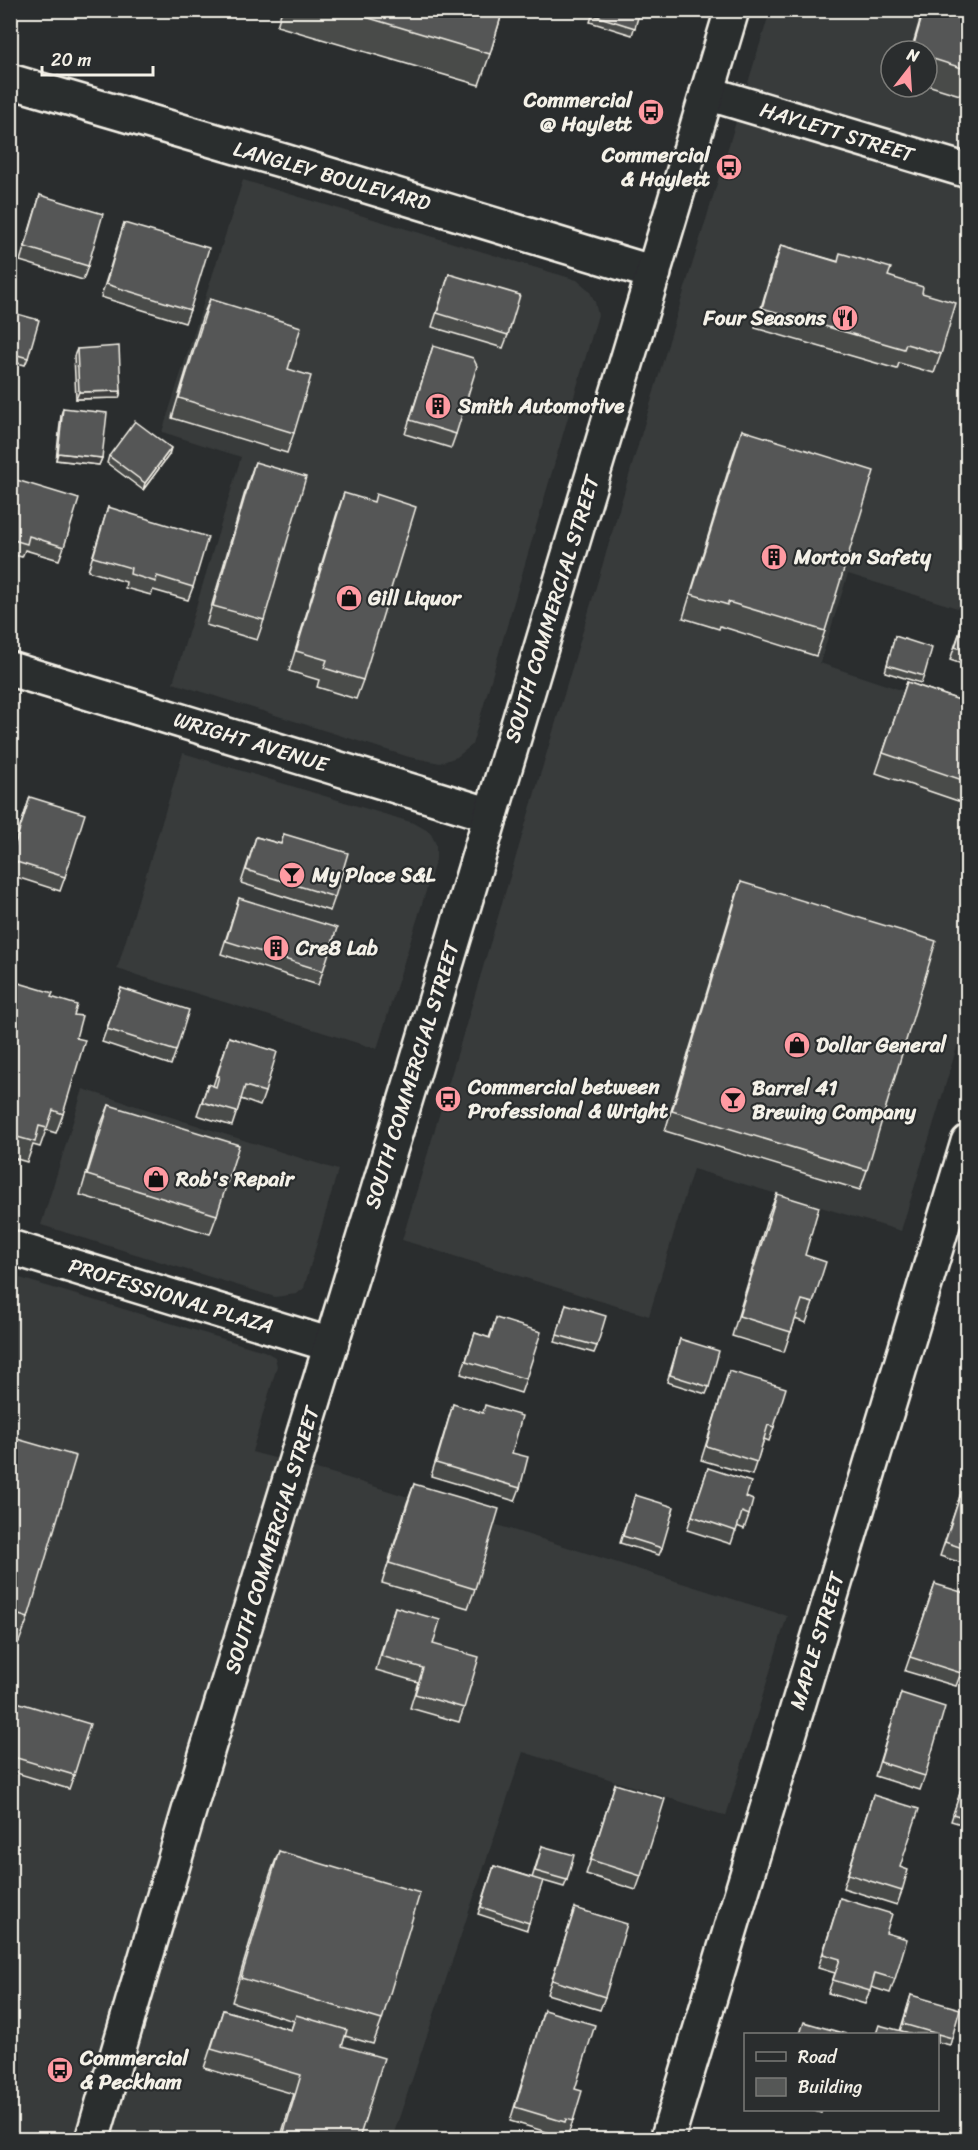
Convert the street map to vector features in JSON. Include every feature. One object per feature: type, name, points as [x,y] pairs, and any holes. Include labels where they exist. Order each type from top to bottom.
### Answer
[{"type":"street","name":"SOUTH COMMERCIAL STREET","points":[[92,2139],[732,10]]},
{"type":"street","name":"LANGLEY BOULEVARD","points":[[10,81],[372,187],[654,273]]},
{"type":"street","name":"HAYLETT STREET","points":[[707,93],[968,171]]},
{"type":"street","name":"WRIGHT AVENUE","points":[[10,669],[491,815]]},
{"type":"street","name":"MAPLE STREET","points":[[666,2139],[968,1142]]},
{"type":"street","name":"PROFESSIONAL PLAZA","points":[[10,1247],[331,1345]]},
{"type":"shaded area","points":[[770,11],[967,11],[967,611],[848,574],[820,663],[967,712],[967,1014],[901,1231],[693,1169],[649,1316],[402,1240],[677,314]]},
{"type":"shaded area","points":[[243,180],[577,280],[589,290],[595,302],[598,315],[472,745],[457,757],[440,763],[409,757],[173,683],[241,457],[162,432]]},
{"type":"shaded area","points":[[183,753],[414,823],[430,832],[436,844],[436,859],[377,1049],[117,969]]},
{"type":"shaded area","points":[[83,1089],[338,1170],[304,1288],[297,1294],[275,1297],[41,1225]]},
{"type":"shaded area","points":[[10,1275],[264,1351],[275,1357],[277,1366],[252,1452],[335,1474],[787,1616],[726,1816],[523,1752],[392,2139],[11,2139]]},
{"type":"building","points":[[342,10],[503,10],[490,54]]},
{"type":"building","points":[[594,10],[640,10],[635,28],[593,15]]},
{"type":"building","points":[[924,10],[968,10],[968,70],[939,61],[939,39],[916,39]]},
{"type":"building","points":[[40,195],[103,214],[88,266],[25,247]]},
{"type":"building","points":[[124,223],[209,248],[190,310],[106,284]]},
{"type":"building","name":"Four Seasons","points":[[781,245],[838,262],[840,253],[891,268],[888,276],[923,287],[922,293],[956,303],[941,354],[906,344],[904,349],[762,308]]},
{"type":"building","points":[[449,274],[520,295],[508,335],[437,313]]},
{"type":"building","points":[[210,299],[301,327],[288,369],[311,376],[294,433],[179,398]]},
{"type":"building","points":[[10,312],[39,320],[28,358],[10,353]]},
{"type":"building","points":[[119,346],[121,391],[79,392],[77,349]]},
{"type":"building","name":"Smith Automotive","points":[[433,346],[473,358],[477,366],[456,434],[410,420]]},
{"type":"building","points":[[63,408],[107,413],[102,458],[58,453]]},
{"type":"building","points":[[135,421],[171,448],[145,483],[109,456]]},
{"type":"building","name":"Morton Safety","points":[[742,430],[874,471],[825,631],[728,602],[728,605],[691,594]]},
{"type":"building","points":[[255,462],[306,477],[264,620],[213,606]]},
{"type":"building","points":[[10,478],[79,499],[64,547],[29,536],[27,544],[10,539]]},
{"type":"building","name":"Gill Liquor","points":[[344,493],[374,502],[376,494],[416,507],[363,680],[324,668],[327,660],[296,651]]},
{"type":"building","points":[[108,507],[208,537],[193,587],[157,576],[156,582],[130,574],[131,568],[93,557]]},
{"type":"building","points":[[968,609],[968,651],[955,647]]},
{"type":"building","points":[[895,636],[932,648],[924,676],[887,665]]},
{"type":"building","points":[[907,682],[968,703],[968,782],[883,753]]},
{"type":"building","points":[[30,797],[85,814],[65,877],[10,860]]},
{"type":"building","name":"My Place S&L","points":[[284,834],[348,853],[335,897],[246,870],[256,837],[281,844]]},
{"type":"building","name":"Dollar General","points":[[741,882],[936,941],[867,1170],[672,1111]]},
{"type":"building","name":"Cre8 Lab","points":[[239,898],[337,928],[323,971],[226,941]]},
{"type":"building","points":[[12,981],[53,993],[51,997],[77,1005],[74,1015],[82,1016],[76,1038],[85,1040],[63,1114],[53,1110],[47,1128],[39,1126],[35,1142],[10,1135],[10,985]]},
{"type":"building","points":[[121,988],[189,1010],[176,1051],[107,1029]]},
{"type":"building","points":[[229,1037],[277,1052],[265,1092],[245,1086],[237,1112],[202,1102],[208,1084],[216,1087],[219,1076],[217,1076]]},
{"type":"building","name":"Rob's Repair","points":[[109,1105],[239,1145],[217,1215],[87,1175]]},
{"type":"building","points":[[777,1194],[819,1207],[805,1255],[826,1262],[813,1303],[802,1300],[791,1332],[739,1316]]},
{"type":"building","points":[[566,1304],[606,1316],[597,1346],[557,1335]]},
{"type":"building","points":[[496,1318],[541,1332],[526,1379],[466,1361],[475,1333],[490,1338]]},
{"type":"building","points":[[680,1339],[719,1351],[709,1387],[670,1375]]},
{"type":"building","points":[[729,1371],[786,1388],[774,1427],[768,1425],[757,1462],[706,1446]]},
{"type":"building","points":[[453,1404],[483,1413],[485,1405],[522,1416],[512,1453],[528,1457],[520,1488],[436,1463]]},
{"type":"building","points":[[10,1437],[76,1456],[28,1618],[10,1612]]},
{"type":"building","points":[[708,1468],[751,1482],[746,1497],[753,1500],[749,1515],[742,1512],[736,1531],[692,1516]]},
{"type":"building","points":[[414,1484],[499,1509],[475,1589],[389,1563]]},
{"type":"building","points":[[963,1487],[968,1489],[968,1550],[945,1542]]},
{"type":"building","points":[[635,1495],[674,1507],[662,1548],[623,1536]]},
{"type":"building","points":[[935,1584],[968,1594],[968,1651],[961,1673],[910,1657]]},
{"type":"building","points":[[395,1607],[440,1620],[433,1644],[479,1657],[464,1708],[415,1694],[423,1668],[381,1656]]},
{"type":"building","points":[[901,1693],[945,1707],[925,1776],[880,1762]]},
{"type":"building","points":[[10,1700],[90,1724],[74,1775],[10,1756]]},
{"type":"building","points":[[968,1769],[968,1819],[953,1814]]},
{"type":"building","points":[[615,1784],[665,1799],[641,1876],[591,1860]]},
{"type":"building","points":[[873,1795],[919,1809],[900,1867],[908,1870],[902,1891],[848,1874]]},
{"type":"building","points":[[542,1846],[574,1855],[567,1880],[535,1871]]},
{"type":"building","points":[[279,1851],[420,1893],[382,2020],[241,1978]]},
{"type":"building","points":[[494,1866],[543,1881],[529,1923],[481,1907]]},
{"type":"building","points":[[840,1898],[892,1914],[886,1933],[907,1939],[895,1979],[875,1973],[870,1991],[833,1980],[840,1959],[823,1954]]},
{"type":"building","points":[[575,1908],[627,1924],[605,1997],[552,1980]]},
{"type":"building","points":[[911,1995],[960,2009],[952,2038],[903,2024]]},
{"type":"building","points":[[223,2010],[291,2030],[296,2015],[347,2030],[342,2046],[384,2058],[359,2139],[282,2139],[301,2075],[211,2049]]},
{"type":"building","points":[[544,2010],[595,2025],[575,2089],[582,2091],[573,2121],[566,2119],[565,2122],[515,2107]]},
{"type":"building","points":[[804,2022],[842,2033],[800,2033]]},
{"type":"building","points":[[879,2025],[909,2033],[876,2033]]},
{"type":"place","name":"Commercial @ Haylett","points":[[651,112]]},
{"type":"place","name":"Commercial & Haylett","points":[[729,167]]},
{"type":"place","name":"Four Seasons","points":[[845,318]]},
{"type":"place","name":"Smith Automotive","points":[[438,406]]},
{"type":"place","name":"Morton Safety","points":[[774,557]]},
{"type":"place","name":"Gill Liquor","points":[[349,598]]},
{"type":"place","name":"My Place S&L","points":[[292,875]]},
{"type":"place","name":"Cre8 Lab","points":[[276,948]]},
{"type":"place","name":"Dollar General","points":[[797,1045]]},
{"type":"place","name":"Commercial between Professional & Wright","points":[[448,1099]]},
{"type":"place","name":"Barrel 41 Brewing Company","points":[[733,1100]]},
{"type":"place","name":"Rob's Repair","points":[[156,1179]]},
{"type":"place","name":"Commercial & Peckham","points":[[60,2070]]}]
